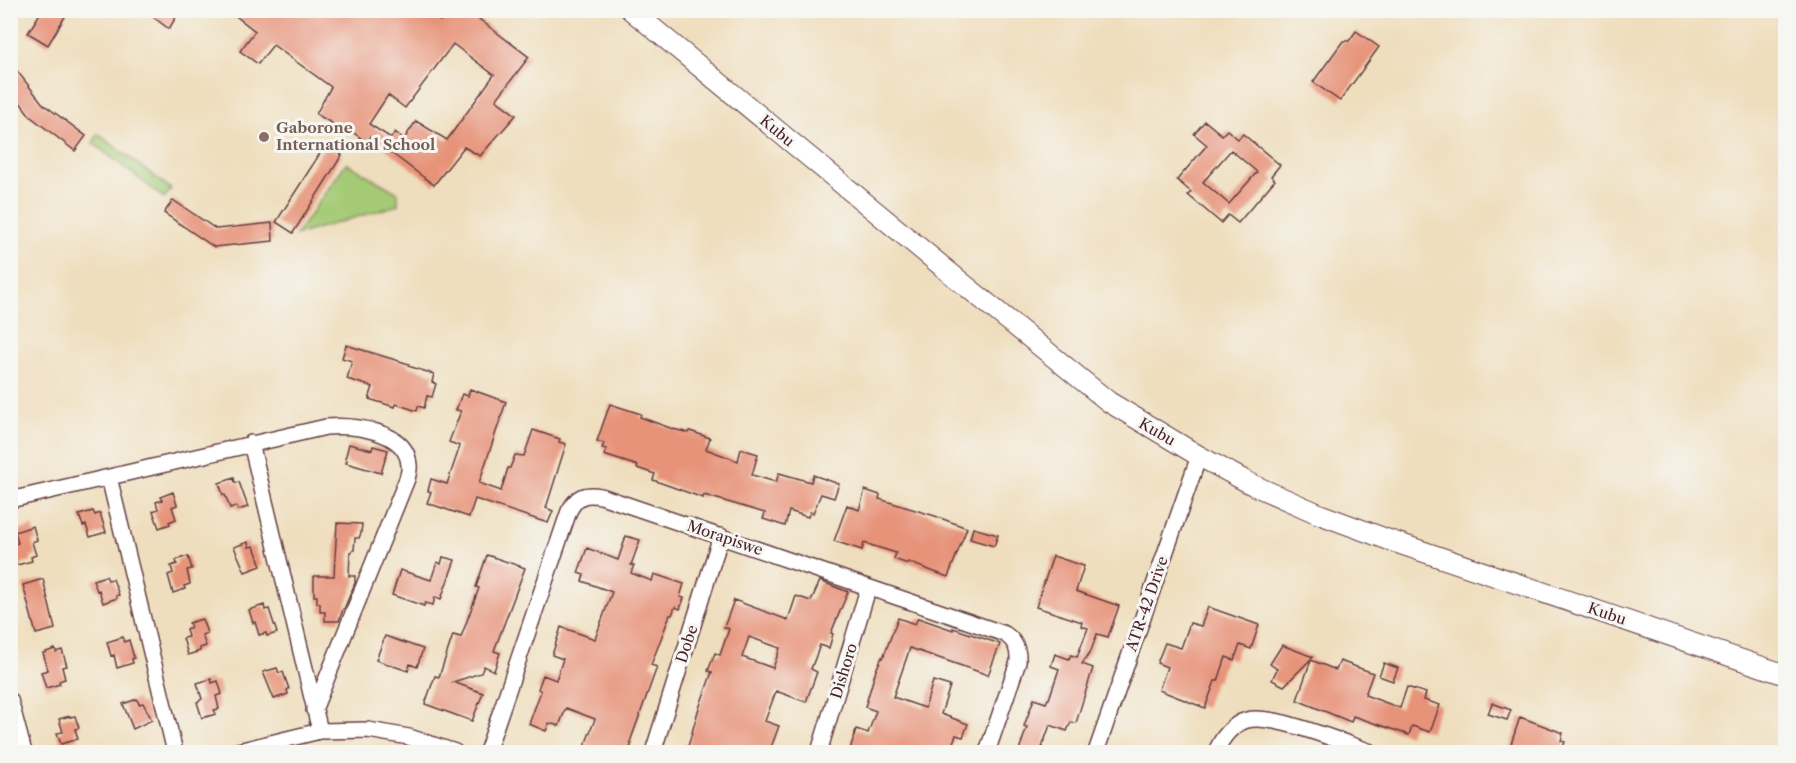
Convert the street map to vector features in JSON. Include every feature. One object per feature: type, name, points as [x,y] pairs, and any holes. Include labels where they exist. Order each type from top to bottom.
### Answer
[{"type":"main road","name":"Kubu","points":[[631,10],[1092,388],[1134,418],[1199,456],[1253,485],[1319,514],[1785,675]]},
{"type":"street","points":[[10,500],[326,427],[345,426],[393,438],[406,451],[410,466],[314,710]]},
{"type":"street","points":[[251,443],[320,731]]},
{"type":"street","name":"ATR-42 Drive","points":[[1096,753],[1199,456]]},
{"type":"street","points":[[109,477],[175,753]]},
{"type":"street","name":"Morapiswe","points":[[487,753],[569,511],[580,496],[591,494],[721,536],[1005,634],[1013,640],[1018,662],[987,753]]},
{"type":"street","name":"Dobe","points":[[652,753],[721,536]]},
{"type":"street","name":"Dishoro","points":[[819,753],[868,588]]},
{"type":"street","points":[[10,700],[24,753]]},
{"type":"street","points":[[1216,753],[1220,741],[1234,727],[1247,720],[1262,719],[1282,722],[1371,753]]},
{"type":"street","points":[[234,753],[276,747],[320,731],[368,730],[409,737],[455,753]]},
{"type":"green space","points":[[98,134],[171,189],[164,198],[93,143]]},
{"type":"green space","points":[[346,163],[398,193],[398,205],[296,235]]},
{"type":"building","points":[[42,10],[69,10],[48,45],[28,33]]},
{"type":"building","points":[[144,10],[165,10],[176,17],[169,29]]},
{"type":"building","points":[[228,10],[426,10],[440,21],[448,10],[467,10],[529,57],[496,100],[516,115],[480,156],[464,147],[434,185],[370,137],[367,142],[349,130],[348,133],[316,114],[331,87],[273,45],[258,64],[240,51],[255,31]],"holes":[[[453,44],[494,75],[447,140],[416,121],[404,139],[395,132],[391,138],[369,124],[388,95],[405,108]]]},
{"type":"building","points":[[1356,31],[1379,47],[1340,101],[1313,82],[1343,41],[1349,41]]},
{"type":"building","points":[[10,62],[43,104],[86,136],[75,151],[31,117],[10,89]]},
{"type":"building","points":[[1205,121],[1222,135],[1227,130],[1238,139],[1243,134],[1280,165],[1271,176],[1275,180],[1238,223],[1228,215],[1221,223],[1188,195],[1191,192],[1177,180],[1207,145],[1194,134]],"holes":[[[1231,150],[1257,172],[1229,204],[1203,182]]]},
{"type":"building","points":[[326,144],[342,155],[293,233],[276,222]]},
{"type":"building","points":[[173,200],[216,229],[272,223],[273,241],[214,247],[164,213]]},
{"type":"building","points":[[346,345],[434,374],[432,382],[436,384],[432,397],[427,396],[424,408],[418,406],[417,411],[369,399],[373,387],[347,379],[352,361],[342,358]]},
{"type":"building","points":[[470,389],[506,402],[479,483],[501,491],[508,468],[515,455],[524,456],[533,430],[560,439],[559,442],[566,444],[546,508],[553,511],[548,523],[475,499],[469,517],[427,503],[431,492],[428,491],[431,479],[447,484],[460,446],[449,442],[461,411],[456,410],[462,394],[468,396]]},
{"type":"building","points":[[610,404],[641,414],[640,417],[673,429],[689,433],[690,431],[710,438],[706,449],[738,461],[741,449],[758,454],[752,475],[776,482],[779,473],[811,482],[813,475],[839,484],[834,498],[821,494],[813,513],[810,512],[808,517],[789,511],[785,526],[763,519],[765,513],[704,495],[703,498],[653,480],[655,474],[604,455],[607,449],[602,448],[604,443],[597,441]]},
{"type":"building","points":[[349,444],[372,450],[373,446],[388,450],[381,473],[346,463]]},
{"type":"building","points":[[234,478],[235,483],[239,482],[248,507],[238,510],[236,506],[230,508],[219,483]]},
{"type":"building","points":[[865,490],[880,495],[879,499],[967,528],[948,577],[894,559],[896,553],[864,543],[862,550],[834,541],[847,505],[859,510]]},
{"type":"building","points":[[173,492],[177,505],[172,507],[176,519],[159,528],[153,511],[158,509],[156,502],[162,500],[160,497]]},
{"type":"building","points":[[93,511],[95,515],[100,513],[106,532],[90,537],[79,515]]},
{"type":"building","points":[[337,523],[362,524],[359,538],[355,538],[354,550],[350,552],[349,576],[355,576],[355,583],[339,621],[325,621],[325,612],[320,612],[320,603],[317,603],[317,596],[314,596],[314,576],[334,576]]},
{"type":"building","points":[[33,526],[37,540],[32,542],[36,555],[31,557],[32,561],[17,565],[11,545],[18,543],[15,532]]},
{"type":"building","points":[[973,528],[998,535],[994,546],[970,539]]},
{"type":"building","points":[[626,536],[640,540],[631,565],[634,565],[631,573],[652,581],[654,574],[684,584],[680,597],[684,598],[680,609],[675,607],[670,615],[651,665],[657,667],[628,753],[582,753],[595,719],[566,708],[559,726],[549,723],[546,731],[529,724],[541,691],[538,689],[543,675],[556,680],[563,659],[552,655],[561,627],[595,639],[612,592],[582,581],[584,575],[578,573],[587,548],[618,560]]},
{"type":"building","points":[[248,542],[249,547],[254,546],[261,566],[245,572],[234,547]]},
{"type":"building","points":[[487,555],[525,568],[494,651],[500,653],[494,671],[484,666],[481,673],[453,682],[483,693],[472,721],[425,704],[435,676],[439,677],[453,635],[461,637],[479,588],[476,587]]},
{"type":"building","points":[[188,556],[192,569],[187,570],[190,584],[184,586],[185,589],[173,593],[168,575],[173,573],[171,566],[177,564],[176,560]]},
{"type":"building","points":[[1053,556],[1084,566],[1076,591],[1119,606],[1108,637],[1097,634],[1091,651],[1082,664],[1093,668],[1076,723],[1071,722],[1067,731],[1050,725],[1040,753],[1018,753],[1027,727],[1024,726],[1034,699],[1046,703],[1049,699],[1059,669],[1051,666],[1055,654],[1069,659],[1071,655],[1077,657],[1088,628],[1081,626],[1082,622],[1036,607]]},
{"type":"building","points":[[443,557],[455,560],[441,599],[435,597],[433,605],[425,603],[424,606],[392,595],[400,570],[431,580],[437,562],[441,564]]},
{"type":"building","points":[[106,576],[108,580],[113,579],[119,595],[103,603],[93,580]]},
{"type":"building","points":[[43,579],[55,629],[36,634],[23,585]]},
{"type":"building","points":[[820,581],[848,592],[831,633],[833,634],[829,648],[820,645],[811,669],[817,672],[806,702],[776,691],[765,721],[779,726],[769,753],[694,753],[687,750],[712,672],[708,671],[715,653],[720,655],[729,629],[724,627],[734,600],[788,620],[796,596],[811,601]],"holes":[[[749,637],[780,648],[773,668],[742,657]]]},
{"type":"building","points":[[264,605],[265,610],[269,609],[277,633],[267,636],[266,633],[259,635],[249,610]]},
{"type":"building","points":[[1208,607],[1259,625],[1251,649],[1240,645],[1234,660],[1226,657],[1205,708],[1159,690],[1167,667],[1157,663],[1165,643],[1181,648],[1190,623],[1201,626]]},
{"type":"building","points":[[898,618],[915,624],[918,618],[1000,644],[988,675],[910,648],[893,697],[925,708],[933,681],[950,686],[941,714],[968,724],[963,737],[956,735],[949,753],[849,753],[856,729],[868,733],[876,711],[865,707],[876,670]]},
{"type":"building","points":[[202,619],[207,633],[202,635],[206,646],[188,655],[183,638],[188,637],[186,629],[191,627],[189,623]]},
{"type":"building","points":[[385,636],[423,649],[417,667],[410,664],[408,671],[376,660]]},
{"type":"building","points":[[123,637],[124,642],[129,640],[134,658],[133,663],[117,668],[114,655],[111,656],[107,642]]},
{"type":"building","points":[[1282,645],[1313,657],[1284,686],[1272,680],[1277,669],[1270,664]]},
{"type":"building","points":[[55,649],[56,652],[62,650],[67,666],[62,667],[65,679],[59,681],[60,684],[46,688],[41,672],[48,670],[43,653]]},
{"type":"building","points":[[1311,660],[1336,670],[1340,661],[1373,673],[1365,695],[1400,708],[1407,687],[1426,693],[1424,700],[1440,705],[1430,732],[1412,726],[1409,735],[1353,716],[1351,722],[1297,700]]},
{"type":"building","points":[[1384,663],[1398,668],[1393,681],[1379,676]]},
{"type":"building","points":[[277,668],[279,673],[283,672],[289,689],[288,694],[274,699],[263,672]]},
{"type":"building","points":[[211,679],[212,683],[218,681],[222,694],[216,696],[219,709],[214,710],[216,714],[202,718],[197,702],[202,699],[197,683]]},
{"type":"building","points":[[137,699],[139,704],[143,703],[152,720],[133,729],[123,704]]},
{"type":"building","points":[[1492,703],[1511,710],[1507,720],[1488,714]]},
{"type":"building","points":[[75,716],[79,728],[75,729],[78,739],[61,744],[57,733],[63,732],[59,719]]},
{"type":"building","points":[[1520,717],[1563,733],[1561,741],[1565,742],[1561,753],[1508,753]]},
{"type":"place","name":"Gaborone International School","points":[[264,137]]}]
